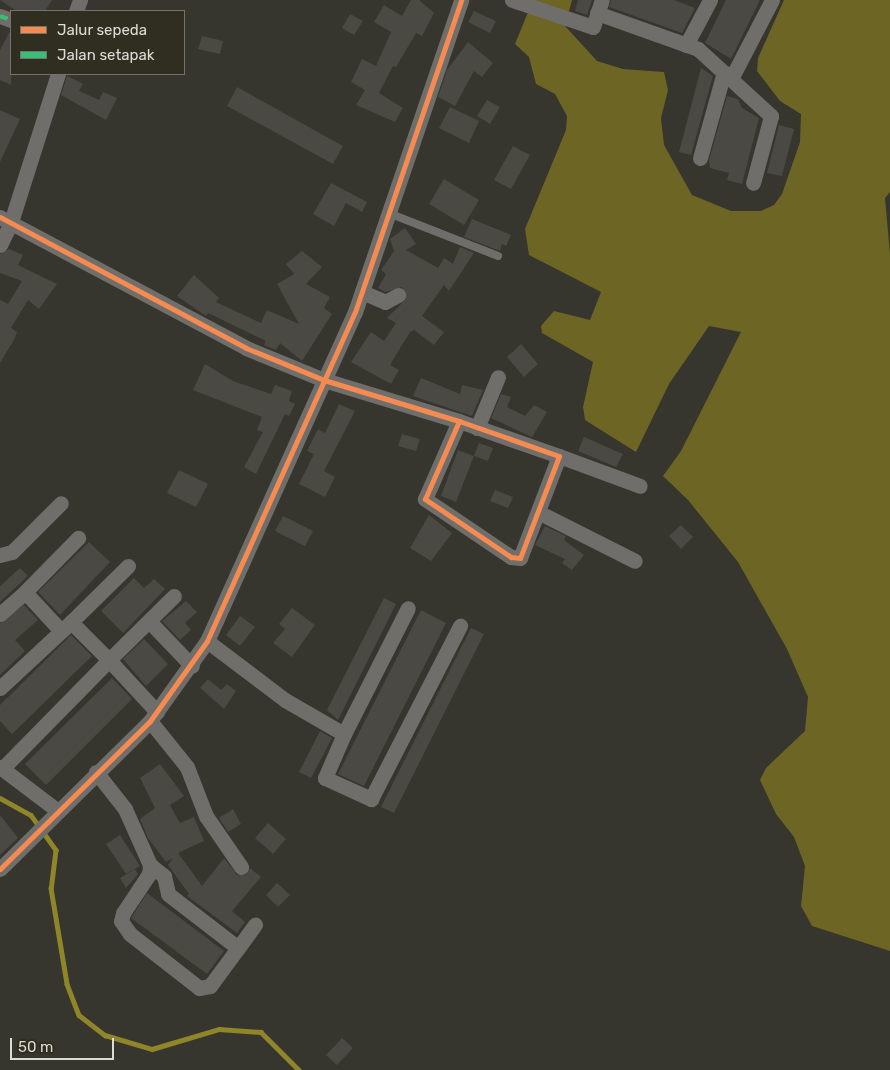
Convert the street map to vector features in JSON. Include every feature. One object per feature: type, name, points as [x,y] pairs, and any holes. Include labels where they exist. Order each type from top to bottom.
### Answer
[{"type":"street","points":[[0,869],[34,838],[96,772],[154,717],[192,666],[207,641],[362,292],[391,214],[461,0]]},
{"type":"street","points":[[512,0],[593,27],[600,7],[698,49],[771,116],[753,183]]},
{"type":"street","points":[[686,45],[710,0]]},
{"type":"street","points":[[700,158],[728,76],[772,0]]},
{"type":"street","points":[[0,246],[6,220],[58,75]]},
{"type":"street","points":[[6,220],[246,348],[324,380],[477,428],[640,486]]},
{"type":"street","points":[[362,292],[385,302],[398,295]]},
{"type":"street","points":[[477,428],[498,377]]},
{"type":"street","points":[[458,422],[425,498],[516,558],[522,555],[540,513],[559,456]]},
{"type":"street","points":[[0,554],[12,552],[61,503]]},
{"type":"street","points":[[540,513],[635,561]]},
{"type":"street","points":[[0,614],[25,592],[78,538]]},
{"type":"street","points":[[0,688],[128,566]]},
{"type":"street","points":[[25,592],[109,660],[154,717],[187,767],[206,816],[241,867]]},
{"type":"street","points":[[54,817],[2,767],[174,596]]},
{"type":"street","points":[[408,608],[344,734],[324,778],[371,799],[460,626]]},
{"type":"street","points":[[149,622],[192,666]]},
{"type":"street","points":[[207,641],[285,700],[344,734]]},
{"type":"street","points":[[96,772],[125,809],[149,869],[151,882],[238,948]]},
{"type":"street","points":[[149,869],[123,912],[121,921],[130,934],[199,988],[210,986],[255,924]]},
{"type":"lane","points":[[391,214],[498,256]]},
{"type":"shaded area","points":[[533,0],[572,0],[565,26],[597,61],[623,69],[664,72],[668,90],[661,118],[664,145],[692,195],[731,211],[761,211],[774,205],[782,194],[800,142],[801,114],[780,101],[757,71],[758,58],[784,0],[890,0],[890,192],[885,198],[890,254],[890,951],[812,926],[801,906],[805,866],[794,837],[776,814],[760,780],[766,768],[805,731],[808,697],[787,649],[738,562],[688,500],[663,476],[681,451],[741,332],[709,326],[669,384],[636,452],[585,420],[583,407],[593,362],[542,333],[541,326],[554,311],[590,320],[601,292],[529,255],[525,229],[566,130],[567,116],[555,94],[536,84],[529,57],[515,44]]},
{"type":"building","points":[[0,0],[52,0],[46,10],[15,10]]},
{"type":"building","points":[[411,0],[419,0],[434,13],[422,36],[416,33],[396,67],[393,66],[379,93],[403,108],[395,122],[356,105],[365,90],[351,82],[362,59],[376,66],[391,32],[374,22],[384,5],[402,16]]},
{"type":"building","points":[[578,0],[592,0],[587,15],[575,11]]},
{"type":"building","points":[[611,0],[674,0],[695,8],[682,33],[609,7]]},
{"type":"building","points":[[726,0],[760,0],[731,59],[705,43]]},
{"type":"building","points":[[474,11],[496,21],[490,33],[468,22]]},
{"type":"building","points":[[350,14],[363,21],[354,35],[342,28]]},
{"type":"building","points":[[10,31],[11,85],[0,80],[0,50]]},
{"type":"building","points":[[202,36],[223,41],[220,54],[198,49]]},
{"type":"building","points":[[468,42],[493,63],[482,77],[474,71],[455,106],[438,97],[447,70]]},
{"type":"building","points":[[701,68],[713,76],[691,155],[679,152]]},
{"type":"building","points":[[67,76],[83,84],[79,91],[99,100],[103,92],[117,98],[106,120],[61,95]]},
{"type":"building","points":[[237,87],[343,146],[333,164],[227,106]]},
{"type":"building","points":[[727,96],[738,99],[742,108],[759,118],[742,184],[727,180],[729,173],[710,168],[709,160]]},
{"type":"building","points":[[487,100],[500,107],[490,124],[477,116]]},
{"type":"building","points":[[450,107],[479,121],[469,143],[439,128]]},
{"type":"building","points":[[0,110],[20,119],[0,162]]},
{"type":"building","points":[[779,125],[794,129],[782,176],[767,173]]},
{"type":"building","points":[[513,146],[530,155],[511,189],[494,180]]},
{"type":"building","points":[[444,179],[479,200],[464,225],[429,204]]},
{"type":"building","points":[[331,183],[367,202],[362,212],[346,203],[334,226],[313,214]]},
{"type":"building","points":[[472,219],[511,235],[506,246],[502,244],[500,251],[464,237]]},
{"type":"building","points":[[405,228],[416,244],[406,250],[438,268],[444,258],[453,264],[460,247],[474,253],[449,291],[444,285],[422,316],[444,332],[434,345],[414,330],[410,332],[390,365],[399,370],[391,384],[351,362],[371,332],[384,341],[396,323],[387,318],[406,299],[402,287],[385,292],[378,288],[386,274],[381,270],[394,251],[390,239]]},
{"type":"building","points":[[9,249],[23,255],[18,265],[57,284],[39,309],[28,300],[11,328],[17,332],[0,363],[0,300],[8,304],[22,281],[0,273],[0,254]]},
{"type":"building","points":[[302,251],[322,267],[306,284],[330,297],[324,308],[332,314],[302,361],[280,343],[276,350],[264,345],[266,341],[208,313],[206,316],[177,296],[194,275],[219,298],[216,302],[261,323],[267,310],[299,324],[277,284],[294,274],[286,264]]},
{"type":"building","points":[[521,344],[538,364],[524,377],[507,357]]},
{"type":"building","points":[[205,364],[233,381],[271,394],[275,385],[292,391],[289,401],[295,404],[289,416],[285,414],[256,474],[244,467],[263,432],[257,430],[262,417],[193,390]]},
{"type":"building","points":[[421,378],[460,394],[462,385],[483,390],[472,416],[413,396]]},
{"type":"building","points":[[501,394],[511,397],[507,407],[525,416],[534,405],[547,412],[532,437],[491,418]]},
{"type":"building","points":[[339,404],[355,411],[324,471],[335,477],[325,497],[299,484],[314,454],[307,451],[318,429],[325,433]]},
{"type":"building","points":[[402,434],[420,439],[416,451],[398,446]]},
{"type":"building","points":[[584,437],[623,454],[616,467],[578,451]]},
{"type":"building","points":[[479,443],[493,448],[488,461],[474,456]]},
{"type":"building","points":[[458,450],[474,456],[456,502],[441,496]]},
{"type":"building","points":[[179,470],[208,484],[196,507],[167,493]]},
{"type":"building","points":[[495,490],[513,497],[508,508],[490,501]]},
{"type":"building","points":[[429,515],[452,533],[431,561],[410,548]]},
{"type":"building","points":[[283,516],[313,531],[305,546],[275,531]]},
{"type":"building","points":[[681,525],[693,537],[681,549],[669,536]]},
{"type":"building","points":[[545,526],[566,536],[564,540],[584,555],[572,570],[562,563],[565,559],[535,545]]},
{"type":"building","points":[[89,542],[110,562],[60,615],[38,592]]},
{"type":"building","points":[[20,568],[28,576],[0,602],[0,586]]},
{"type":"building","points":[[134,578],[144,588],[154,579],[165,589],[123,633],[101,611]]},
{"type":"building","points":[[384,598],[396,604],[338,720],[327,710]]},
{"type":"building","points":[[186,601],[197,612],[185,623],[191,630],[180,640],[162,621]]},
{"type":"building","points":[[24,605],[38,620],[15,640],[25,651],[0,675],[0,623]]},
{"type":"building","points":[[292,608],[315,625],[292,657],[273,643],[285,629],[279,624]]},
{"type":"building","points":[[421,610],[446,623],[364,786],[338,774]]},
{"type":"building","points":[[240,616],[255,627],[240,646],[226,635]]},
{"type":"building","points":[[471,628],[484,634],[394,813],[381,807]]},
{"type":"building","points":[[71,635],[92,656],[12,734],[0,721],[0,705]]},
{"type":"building","points":[[144,639],[168,664],[146,686],[123,659]]},
{"type":"building","points":[[112,678],[132,699],[46,785],[25,764]]},
{"type":"building","points":[[208,679],[221,690],[227,684],[236,691],[224,709],[200,688]]},
{"type":"building","points":[[320,731],[332,738],[311,778],[299,772]]},
{"type":"building","points":[[160,764],[184,796],[170,805],[180,823],[194,817],[204,841],[178,853],[202,886],[224,858],[237,875],[246,875],[250,868],[261,877],[232,911],[245,922],[237,933],[187,896],[189,894],[168,865],[173,858],[166,862],[148,838],[140,819],[155,808],[140,778]]},
{"type":"building","points":[[233,809],[241,824],[228,832],[219,818]]},
{"type":"building","points":[[0,815],[18,838],[0,855]]},
{"type":"building","points":[[268,823],[286,839],[273,854],[255,838]]},
{"type":"building","points":[[120,835],[140,866],[126,874],[106,844]]},
{"type":"building","points":[[135,869],[138,874],[126,888],[120,878]]},
{"type":"building","points":[[277,883],[290,895],[278,907],[266,895]]},
{"type":"building","points":[[147,893],[224,951],[207,974],[131,918]]},
{"type":"building","points":[[342,1038],[353,1048],[337,1065],[326,1055]]},
{"type":"waterway","points":[[0,798],[31,815],[56,850],[51,888],[67,984],[79,1015],[105,1035],[152,1049],[219,1029],[261,1032],[299,1070]]},
{"type":"marked path","points":[[0,16],[10,20]]},
{"type":"cycle path","points":[[0,869],[150,721],[207,641],[355,312],[461,0]]},
{"type":"cycle path","points":[[0,217],[246,348],[324,380],[459,421],[559,456],[520,558],[511,557],[425,499],[459,421]]}]
